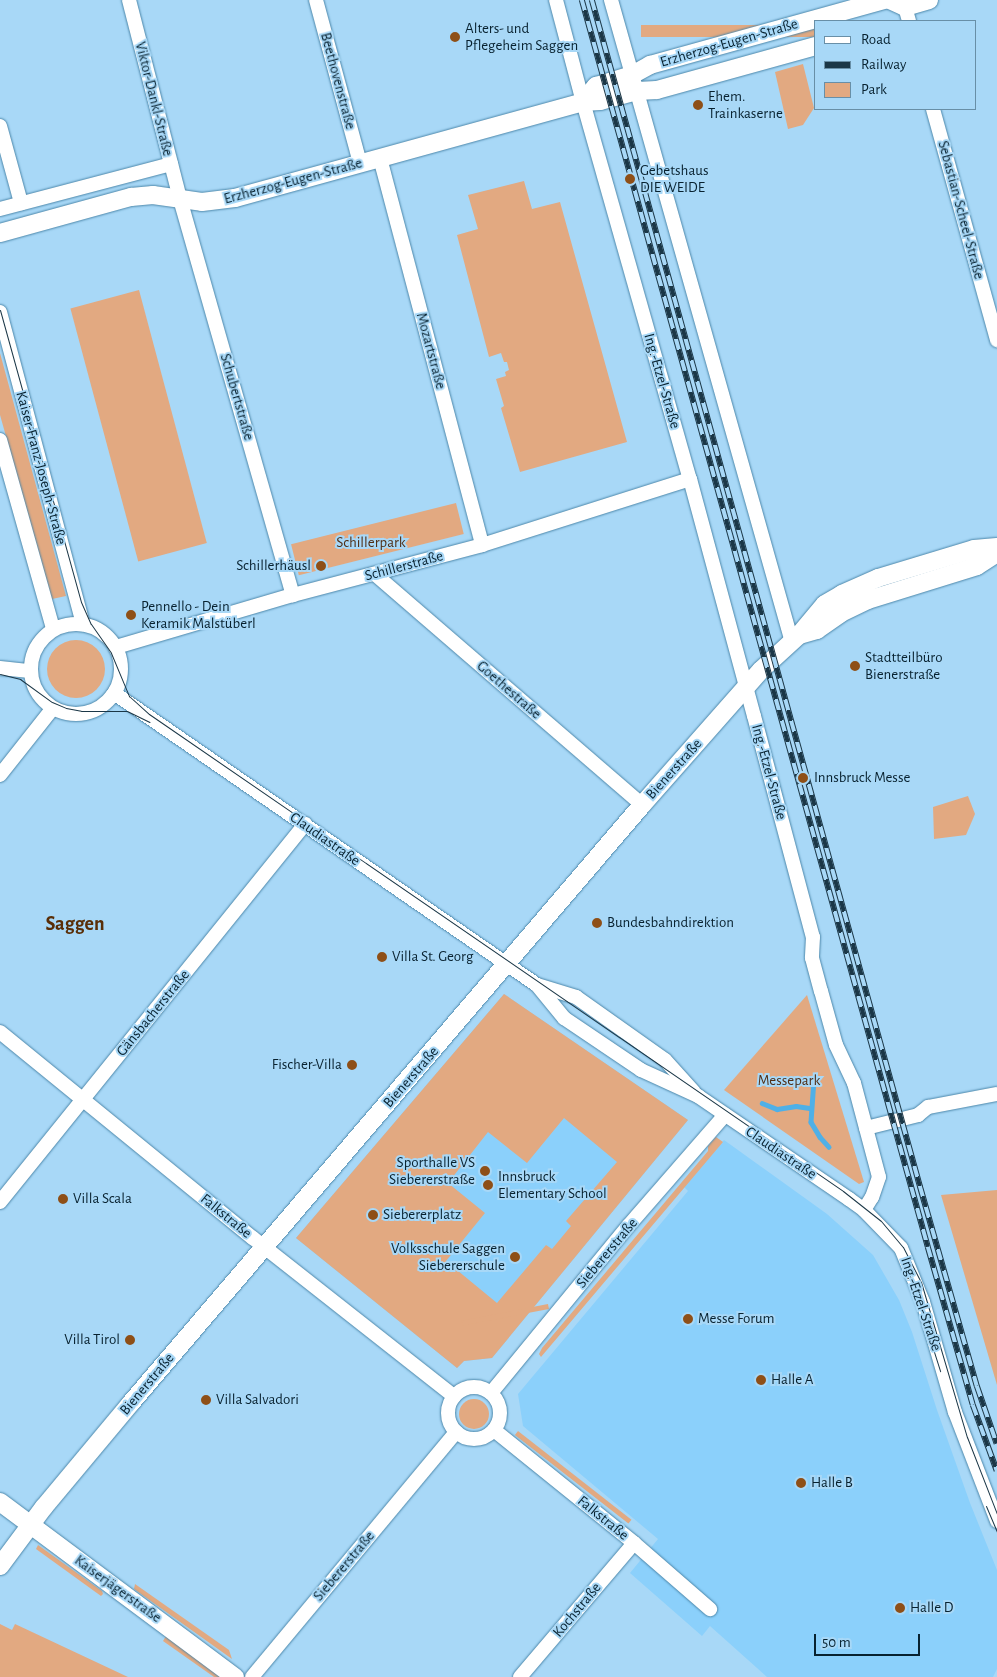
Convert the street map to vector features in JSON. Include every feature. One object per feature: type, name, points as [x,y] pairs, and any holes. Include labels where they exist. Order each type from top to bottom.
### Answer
[{"type":"street","name":"Viktor-Dankl-Straße","points":[[129,0],[180,199]]},
{"type":"street","name":"Beethovenstraße","points":[[316,0],[360,163]]},
{"type":"street","name":"Ing.-Etzel-Straße","points":[[556,0],[690,479],[813,937],[812,958],[821,1008],[832,1045],[854,1083],[879,1176],[872,1197],[864,1210],[901,1248],[910,1268],[923,1302],[955,1412],[997,1521]]},
{"type":"street","points":[[611,0],[754,507],[796,638]]},
{"type":"street","name":"Erzherzog-Eugen-Straße","points":[[0,233],[131,197],[153,195],[202,202],[224,200],[583,102],[600,101],[635,83],[650,65],[884,0]]},
{"type":"street","points":[[900,10],[929,0]]},
{"type":"street","name":"Erzherzog-Eugen-Straße","points":[[635,83],[657,90],[814,47]]},
{"type":"street","name":"Sebastian-Scheel-Straße","points":[[933,110],[997,340]]},
{"type":"street","points":[[0,126],[21,203]]},
{"type":"street","name":"Mozartstraße","points":[[380,158],[482,545]]},
{"type":"street","points":[[0,209],[171,164]]},
{"type":"street","name":"Schubertstraße","points":[[180,199],[293,595]]},
{"type":"street","name":"Kaiser-Franz-Joseph-Straße","points":[[0,312],[83,624]]},
{"type":"street","name":"Kaiser-Franz-Joseph-Straße","points":[[0,440],[53,629]]},
{"type":"street","name":"Schillerstraße","points":[[116,647],[293,595],[482,545],[690,479]]},
{"type":"street","name":"Bienerstraße","points":[[0,1566],[30,1525],[264,1246],[642,805],[746,688],[796,638],[825,604],[864,584],[974,549],[997,547]]},
{"type":"street","name":"Bienerstraße","points":[[796,638],[817,630],[841,613],[868,600],[977,566],[997,553]]},
{"type":"street","name":"Goethestraße","points":[[376,574],[642,805]]},
{"type":"street","points":[[67,624],[83,624],[103,632],[116,647],[121,666],[118,685],[107,702],[86,713],[69,713],[53,708],[38,693],[32,682],[30,670],[36,647],[53,629],[67,624]]},
{"type":"street","points":[[0,668],[30,670]]},
{"type":"street","name":"Claudiastraße","points":[[114,693],[537,985],[564,1018],[643,1072],[698,1096],[864,1210]]},
{"type":"street","points":[[0,775],[53,708]]},
{"type":"street","name":"Gänsbacherstraße","points":[[0,1202],[305,824]]},
{"type":"street","name":"Claudiastraße","points":[[537,985],[576,997],[665,1060],[698,1096]]},
{"type":"street","name":"Falkstraße","points":[[0,1032],[264,1246],[454,1396]]},
{"type":"street","points":[[866,1128],[918,1115],[928,1107],[997,1094]]},
{"type":"street","name":"Siebererstraße","points":[[491,1393],[629,1225],[725,1115]]},
{"type":"street","points":[[468,1387],[476,1387],[491,1393],[500,1407],[498,1423],[494,1430],[488,1436],[471,1439],[456,1432],[451,1426],[448,1410],[454,1396],[468,1387]]},
{"type":"street","name":"Falkstraße","points":[[494,1430],[634,1543],[710,1609]]},
{"type":"street","name":"Siebererstraße","points":[[252,1677],[456,1432]]},
{"type":"street","name":"Kaiserjägerstraße","points":[[0,1502],[114,1585],[235,1677]]},
{"type":"street","name":"Kochstraße","points":[[520,1677],[634,1543]]},
{"type":"shaded area","name":"Innsbruck Elementary School","points":[[504,994],[688,1120],[492,1358],[464,1361],[457,1368],[296,1238]]},
{"type":"shaded area","points":[[724,1140],[827,1214],[873,1255],[899,1300],[912,1332],[970,1503],[997,1570],[997,1669],[993,1677],[767,1677],[710,1626],[702,1636],[630,1573],[658,1539],[523,1426],[518,1394],[688,1191],[684,1187]]},
{"type":"green space","points":[[641,25],[814,25],[814,37],[641,37]]},
{"type":"green space","points":[[803,64],[814,108],[803,125],[788,129],[775,72]]},
{"type":"green space","points":[[524,181],[532,209],[560,202],[627,442],[520,472],[501,408],[504,406],[496,379],[506,376],[505,372],[509,370],[507,362],[504,362],[501,353],[489,357],[457,235],[478,229],[468,195]]},
{"type":"green space","points":[[139,290],[207,543],[138,561],[70,308]]},
{"type":"green space","points":[[0,353],[66,596],[52,599],[0,415]]},
{"type":"green space","name":"Schillerpark","points":[[456,503],[464,534],[299,575],[291,544]]},
{"type":"green space","points":[[70,640],[82,640],[97,648],[105,663],[105,675],[97,690],[82,698],[70,698],[55,690],[47,675],[47,663],[55,648]]},
{"type":"green space","points":[[968,796],[975,814],[966,835],[934,839],[933,807]]},
{"type":"green space","name":"Innsbruck Elementary School","points":[[504,994],[688,1120],[492,1358],[464,1361],[457,1368],[296,1238]],"holes":[[[564,1118],[617,1162],[566,1221],[571,1226],[552,1249],[546,1245],[497,1303],[446,1261],[485,1213],[448,1183],[488,1132],[527,1163]]]},
{"type":"green space","name":"Messepark","points":[[807,995],[864,1182],[859,1184],[724,1090]]},
{"type":"green space","points":[[716,1137],[723,1142],[541,1357],[539,1354],[542,1348],[708,1151],[708,1146]]},
{"type":"green space","points":[[997,1190],[997,1385],[941,1195]]},
{"type":"green space","points":[[548,1304],[549,1309],[463,1326],[462,1321]]},
{"type":"green space","points":[[474,1399],[480,1400],[488,1408],[488,1420],[480,1428],[474,1429],[468,1428],[460,1420],[459,1414],[460,1408],[468,1400]]},
{"type":"green space","points":[[518,1431],[631,1520],[628,1524],[515,1435]]},
{"type":"green space","points":[[38,1545],[102,1591],[103,1594],[101,1596],[36,1549]]},
{"type":"green space","points":[[135,1584],[229,1650],[232,1659],[134,1589]]},
{"type":"green space","points":[[0,1624],[12,1630],[15,1624],[128,1677],[0,1677]]},
{"type":"green space","points":[[166,1636],[222,1677],[214,1677],[163,1641]]},
{"type":"waterway","points":[[814,1079],[811,1122],[829,1147]]},
{"type":"waterway","points":[[762,1103],[777,1109],[796,1106],[811,1108]]},
{"type":"tram line","points":[[0,310],[81,602],[91,624],[111,653],[129,696],[149,714],[843,1191],[881,1221],[903,1247],[921,1282],[967,1437],[997,1514]]},
{"type":"tram line","points":[[0,674],[20,679],[52,702],[66,708],[81,711],[127,711],[150,722]]},
{"type":"tram line","points":[[909,1273],[940,1371]]},
{"type":"tram line","points":[[986,1506],[997,1532]]},
{"type":"railway","points":[[582,0],[928,1247],[973,1405],[997,1471]]},
{"type":"railway","points":[[592,0],[920,1186],[977,1386],[997,1444]]},
{"type":"place","name":"Alters- und Pflegeheim Saggen","points":[[455,37]]},
{"type":"place","name":"Ehem. Trainkaserne","points":[[698,105]]},
{"type":"place","name":"Gebetshaus DIE WEIDE","points":[[630,179]]},
{"type":"place","name":"Schillerhäusl","points":[[321,566]]},
{"type":"place","name":"Pennello - Dein Keramik Malstüberl","points":[[131,615]]},
{"type":"place","name":"Stadtteilbüro Bienerstraße","points":[[855,666]]},
{"type":"place","name":"Innsbruck Messe","points":[[803,778]]},
{"type":"place","name":"Bundesbahndirektion","points":[[597,923]]},
{"type":"place","name":"Villa St. Georg","points":[[382,957]]},
{"type":"place","name":"Fischer-Villa","points":[[352,1065]]},
{"type":"place","name":"Sporthalle VS Siebererstraße","points":[[485,1171]]},
{"type":"place","name":"Innsbruck Elementary School","points":[[488,1185]]},
{"type":"place","name":"Villa Scala","points":[[63,1199]]},
{"type":"place","name":"Siebererplatz","points":[[373,1215]]},
{"type":"place","name":"Volksschule Saggen Siebererschule","points":[[515,1257]]},
{"type":"place","name":"Messe Forum","points":[[688,1319]]},
{"type":"place","name":"Villa Tirol","points":[[130,1340]]},
{"type":"place","name":"Halle A","points":[[761,1380]]},
{"type":"place","name":"Villa Salvadori","points":[[206,1400]]},
{"type":"place","name":"Halle B","points":[[801,1483]]},
{"type":"place","name":"Halle D","points":[[900,1608]]},
{"type":"district","name":"Saggen","points":[[75,924]]}]
